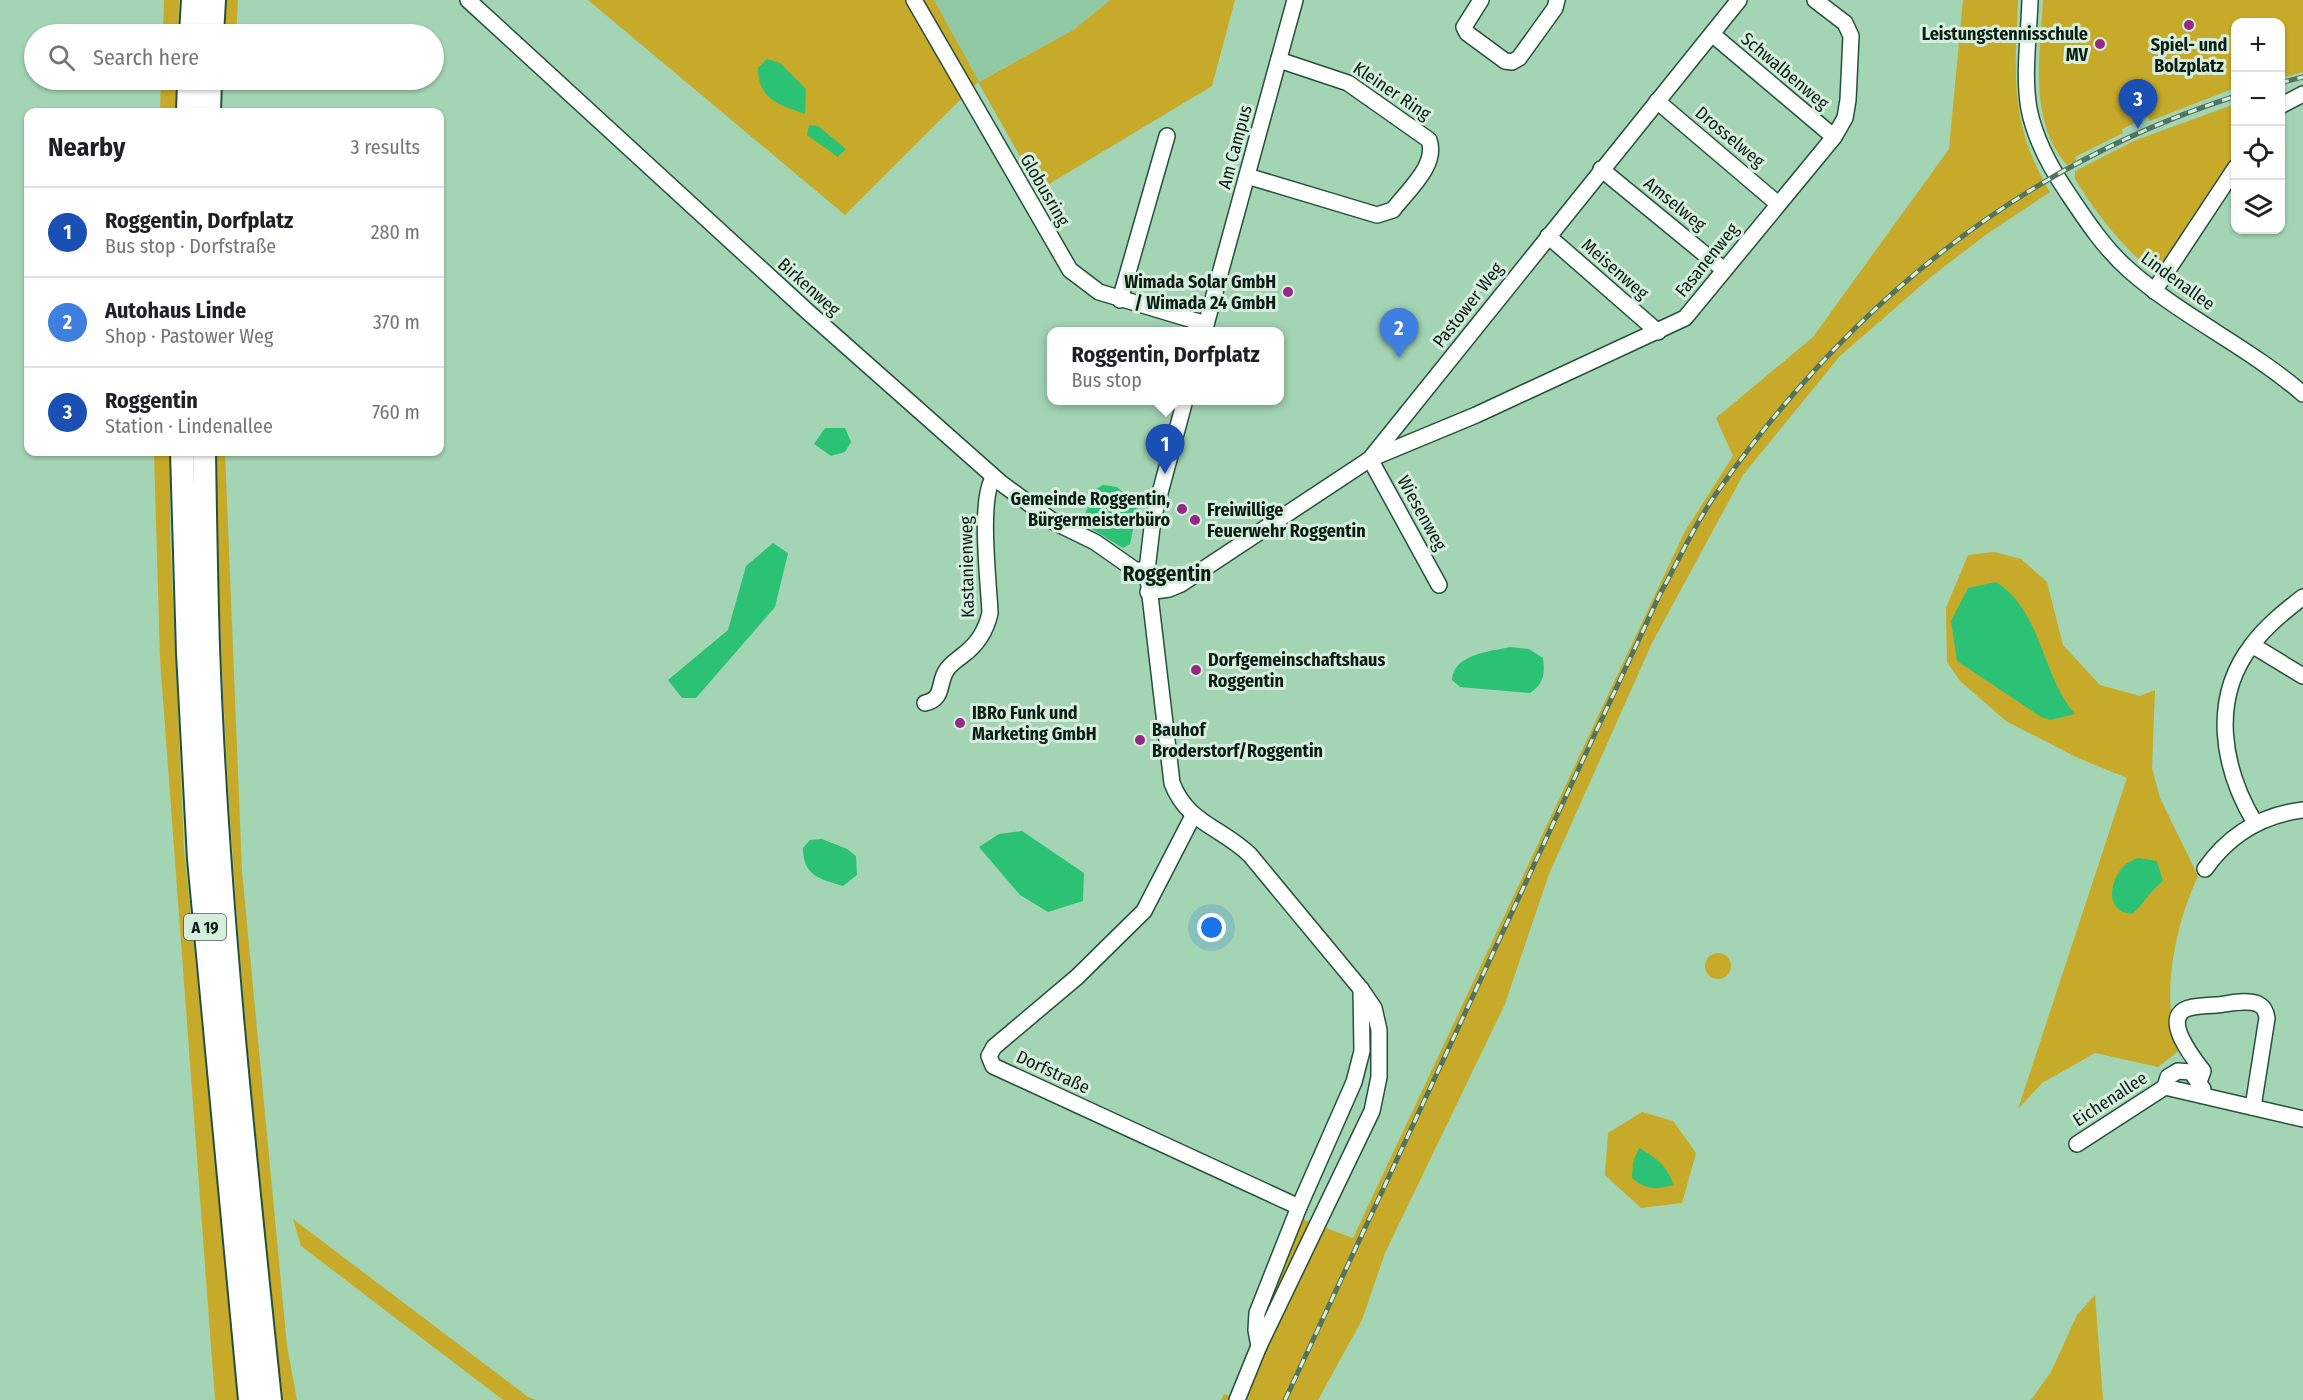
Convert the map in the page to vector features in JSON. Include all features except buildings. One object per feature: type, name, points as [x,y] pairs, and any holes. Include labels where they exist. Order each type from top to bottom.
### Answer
[{"type":"highway","points":[[192,24],[193,0]]},
{"type":"highway","points":[[213,24],[214,0]]},
{"type":"highway","points":[[188,108],[189,90]]},
{"type":"highway","points":[[209,108],[210,90]]},
{"type":"highway","name":"A 19","points":[[182,456],[188,653],[199,859],[250,1400]]},
{"type":"highway","name":"A 19","points":[[204,456],[208,649],[221,855],[238,1067],[270,1400]]},
{"type":"street","name":"Birkenweg","points":[[468,0],[808,312],[994,477],[1031,508],[1054,522],[1095,542],[1135,570],[1147,570]]},
{"type":"street","name":"Globusring","points":[[914,0],[1070,270],[1099,292],[1202,327]]},
{"type":"street","name":"Am Campus","points":[[1205,327],[1295,0]]},
{"type":"street","points":[[1481,0],[1466,21],[1464,27],[1467,33],[1505,61],[1512,62],[1519,58],[1555,8],[1557,0]]},
{"type":"street","name":"Pastower Weg","points":[[1149,592],[1169,589],[1181,584],[1370,459],[1739,0]]},
{"type":"street","name":"Fasanenweg","points":[[1370,459],[1476,415],[1685,318],[1834,137],[1845,118],[1851,36],[1845,23],[1817,0]]},
{"type":"street","name":"Lindenallee","points":[[2030,0],[2027,87],[2030,110],[2035,131],[2056,175],[2104,244],[2127,268],[2154,291],[2282,376],[2303,394]]},
{"type":"street","name":"Schwalbenweg","points":[[1712,34],[1834,137]]},
{"type":"street","name":"Kleiner Ring","points":[[1247,176],[1377,215],[1385,214],[1393,210],[1429,164],[1433,151],[1429,140],[1348,83],[1279,60]]},
{"type":"street","points":[[2285,103],[2303,94]]},
{"type":"street","name":"Drosselweg","points":[[1657,101],[1778,204]]},
{"type":"street","points":[[1120,300],[1167,136]]},
{"type":"street","name":"Amselweg","points":[[1601,169],[1724,270]]},
{"type":"street","points":[[2154,291],[2231,173]]},
{"type":"street","points":[[1135,203],[1144,217]]},
{"type":"street","name":"Meisenweg","points":[[1548,236],[1658,332]]},
{"type":"street","points":[[1184,405],[1153,519],[1147,570],[1173,783],[1184,808],[1193,816],[1235,841],[1250,855],[1360,989],[1374,1008],[1379,1030],[1379,1077],[1372,1111],[1259,1346],[1237,1400]]},
{"type":"street","name":"Wiesenweg","points":[[1370,459],[1439,585]]},
{"type":"street","name":"Kastanienweg","points":[[925,703],[934,701],[939,696],[945,672],[977,642],[986,630],[990,613],[985,503],[988,484],[994,477]]},
{"type":"street","points":[[2255,823],[2235,786],[2225,740],[2227,703],[2236,670],[2252,645],[2303,597]]},
{"type":"street","points":[[2252,645],[2303,676]]},
{"type":"street","points":[[2205,869],[2219,849],[2255,823],[2303,810]]},
{"type":"street","name":"Dorfstraße","points":[[1193,816],[1144,911],[1077,977],[994,1047],[989,1056],[990,1062],[1003,1071],[1299,1207]]},
{"type":"street","points":[[1259,1346],[1256,1330],[1257,1313],[1299,1207],[1354,1082],[1362,1051],[1360,989]]},
{"type":"street","points":[[2208,1097],[2199,1082],[2203,1071],[2182,1040],[2177,1020],[2179,1014],[2193,1007],[2250,1002],[2260,1005],[2266,1011],[2267,1018],[2253,1107]]},
{"type":"street","name":"Eichenallee","points":[[2077,1144],[2165,1087],[2168,1077],[2178,1071],[2191,1072],[2199,1082]]},
{"type":"street","name":"Eichenallee","points":[[2165,1087],[2303,1119]]},
{"type":"shaded area","points":[[164,0],[179,0],[178,24],[163,24]]},
{"type":"shaded area","points":[[225,0],[238,0],[237,24],[224,24]]},
{"type":"shaded area","points":[[588,0],[934,0],[979,82],[1075,29],[1110,0],[1235,0],[1212,86],[1039,190],[978,82],[845,215]]},
{"type":"shaded area","points":[[934,0],[1110,0],[1075,29],[978,82]]},
{"type":"shaded area","points":[[1963,0],[2018,0],[2017,99],[2027,144],[2050,192],[1987,234],[1932,276],[1840,356],[1743,475],[1652,643],[1549,874],[1505,1004],[1385,1253],[1362,1320],[1318,1400],[1221,1400],[1224,1394],[1243,1399],[1258,1327],[1297,1217],[1353,1238],[1685,531],[1733,456],[1716,418],[1813,337],[1949,149]]},
{"type":"shaded area","points":[[2043,0],[2303,0],[2303,72],[2285,77],[2285,18],[2231,18],[2231,90],[2150,121],[2148,117],[2122,129],[2123,133],[2075,157],[2076,161],[2067,165],[2046,128],[2041,108],[2039,64]]},
{"type":"shaded area","points":[[767,59],[780,63],[806,89],[805,114],[779,104],[766,94],[759,79],[758,68]]},
{"type":"shaded area","points":[[161,90],[176,90],[175,108],[160,108]]},
{"type":"shaded area","points":[[2231,105],[2231,180],[2184,256],[2170,286],[2129,250],[2095,209],[2075,179],[2075,171],[2136,140]]},
{"type":"shaded area","points":[[809,125],[818,126],[846,149],[838,157],[807,135]]},
{"type":"shaded area","points":[[825,428],[845,428],[851,442],[845,452],[831,456],[814,444]]},
{"type":"shaded area","points":[[154,456],[170,456],[170,533],[184,849],[240,1400],[215,1400],[160,659]]},
{"type":"shaded area","points":[[216,456],[225,456],[242,871],[287,1346],[297,1400],[282,1400],[258,1164],[238,927],[218,571]]},
{"type":"shaded area","points":[[1103,485],[1117,487],[1138,506],[1130,544],[1123,548],[1087,526],[1083,519],[1096,489]]},
{"type":"shaded area","points":[[773,543],[788,553],[775,607],[696,698],[682,698],[668,680],[728,630],[746,566]]},
{"type":"shaded area","points":[[1994,552],[2021,559],[2047,582],[2063,645],[2100,685],[2140,696],[2155,690],[2152,768],[2160,798],[2198,876],[2180,926],[2171,978],[2171,1013],[2181,1049],[2158,1067],[2095,1053],[2042,1083],[2018,1109],[2127,778],[2078,758],[2006,721],[1960,681],[1947,662],[1946,608],[1968,555]]},
{"type":"shaded area","points":[[1996,582],[2011,594],[2033,626],[2055,681],[2075,714],[2051,720],[2041,717],[1957,661],[1951,621],[1968,588]]},
{"type":"shaded area","points":[[1510,647],[1529,649],[1543,658],[1543,678],[1530,693],[1460,687],[1452,680],[1454,671],[1465,659]]},
{"type":"shaded area","points":[[1022,831],[1084,873],[1083,901],[1048,912],[1020,895],[979,847],[999,834]]},
{"type":"shaded area","points":[[822,839],[847,849],[856,856],[857,875],[843,886],[814,875],[806,865],[803,848],[810,840]]},
{"type":"shaded area","points":[[2138,858],[2157,861],[2163,881],[2132,914],[2117,908],[2112,894],[2115,879],[2120,871],[2129,862]]},
{"type":"shaded area","points":[[1718,953],[1728,956],[1731,966],[1728,976],[1718,979],[1708,976],[1705,966],[1708,956]]},
{"type":"shaded area","points":[[1642,1112],[1673,1121],[1696,1153],[1682,1203],[1641,1208],[1605,1175],[1608,1133]]},
{"type":"shaded area","points":[[1639,1148],[1660,1163],[1668,1173],[1673,1185],[1651,1188],[1632,1178],[1633,1162]]},
{"type":"shaded area","points":[[293,1219],[528,1397],[536,1400],[503,1400],[301,1246]]},
{"type":"shaded area","points":[[2095,1295],[2103,1400],[2031,1400],[2051,1372],[2077,1315]]},
{"type":"railway","points":[[2285,82],[2303,77]]},
{"type":"railway","points":[[1285,1400],[1660,594],[1718,491],[1768,424],[1823,361],[1881,303],[1944,250],[2011,203],[2082,161],[2157,125],[2231,98]]},
{"type":"place","name":"Spiel- und Bolzplatz","points":[[2189,25]]},
{"type":"place","name":"Leistungstennisschule MV","points":[[2100,44]]},
{"type":"place","name":"Roggentin","points":[[2138,129]]},
{"type":"place","name":"Wimada Solar GmbH / Wimada 24 GmbH","points":[[1288,292]]},
{"type":"place","name":"Autohaus Linde","points":[[1399,358]]},
{"type":"place","name":"Roggentin, Dorfplatz","points":[[1165,474]]},
{"type":"place","name":"Gemeinde Roggentin, Bürgermeisterbüro","points":[[1182,509]]},
{"type":"place","name":"Freiwillige Feuerwehr Roggentin","points":[[1195,520]]},
{"type":"place","name":"Dorfgemeinschaftshaus Roggentin","points":[[1196,670]]},
{"type":"place","name":"IBRo Funk und Marketing GmbH","points":[[960,723]]},
{"type":"place","name":"Bauhof Broderstorf/Roggentin","points":[[1140,740]]},
{"type":"district","name":"Roggentin","points":[[1167,574]]}]
